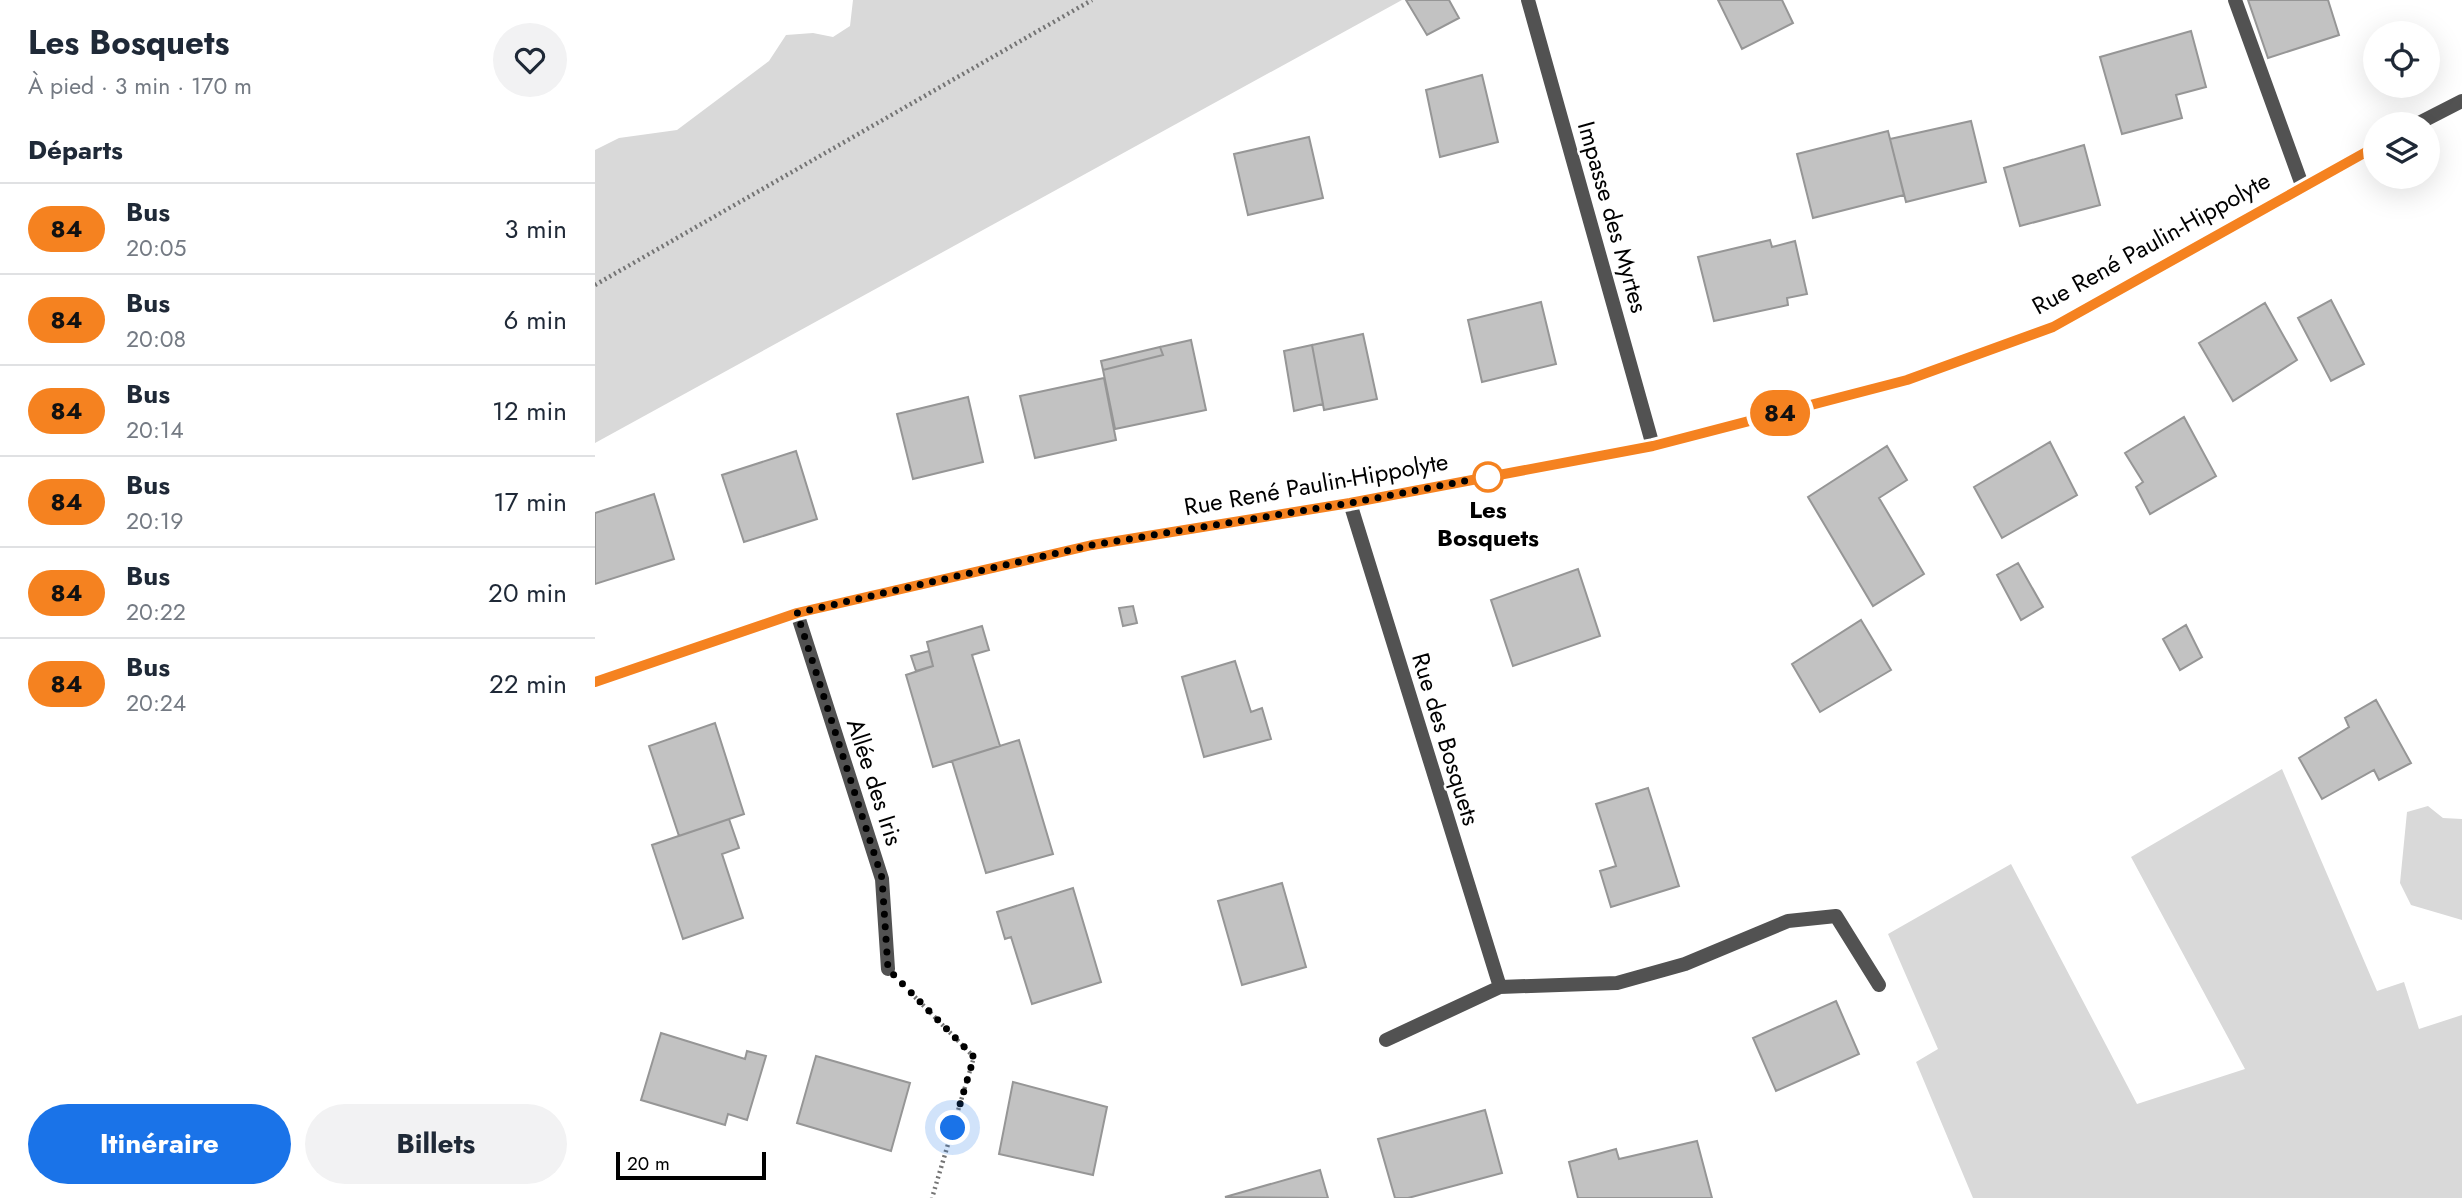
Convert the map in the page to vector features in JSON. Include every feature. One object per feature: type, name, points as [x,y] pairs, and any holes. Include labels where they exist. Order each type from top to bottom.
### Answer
[{"type":"street","name":"Impasse des Myrtes","points":[[1528,0],[1653,446]]},
{"type":"street","points":[[2235,0],[2302,186]]},
{"type":"street","points":[[2440,112],[2462,101]]},
{"type":"street","name":"Rue René Paulin-Hippolyte","points":[[595,682],[797,613],[1092,545],[1350,503],[1653,446],[1907,380],[2053,327],[2363,153]]},
{"type":"street","name":"Rue des Bosquets","points":[[1350,503],[1500,987]]},
{"type":"street","name":"Allée des Iris","points":[[797,613],[882,878],[888,969]]},
{"type":"street","points":[[1386,1040],[1500,987],[1618,983],[1685,964],[1788,921],[1836,916],[1879,985]]},
{"type":"path","points":[[595,285],[1092,0]]},
{"type":"path","points":[[888,969],[974,1057],[932,1198]]},
{"type":"shaded area","points":[[853,0],[1402,0],[595,443],[595,150],[619,138],[677,130],[769,61],[786,35],[813,33],[833,37],[850,26]]},
{"type":"shaded area","points":[[2282,769],[2377,991],[2404,982],[2419,1029],[2462,1015],[2462,1198],[1973,1198],[1916,1062],[1938,1049],[1888,934],[2011,864],[2137,1104],[2245,1069],[2131,857]]},
{"type":"shaded area","points":[[2428,806],[2443,818],[2462,819],[2462,920],[2411,905],[2400,883],[2407,812]]},
{"type":"building","points":[[1406,0],[1449,0],[1459,18],[1427,35]]},
{"type":"building","points":[[1718,0],[1782,0],[1793,23],[1742,49]]},
{"type":"building","points":[[2248,0],[2328,0],[2339,35],[2268,58]]},
{"type":"building","points":[[2191,31],[2206,87],[2176,95],[2182,118],[2122,134],[2100,57]]},
{"type":"building","points":[[1482,75],[1498,142],[1440,157],[1426,90]]},
{"type":"building","points":[[1971,121],[1986,182],[1906,202],[1890,139]]},
{"type":"building","points":[[1888,131],[1904,195],[1813,218],[1797,154]]},
{"type":"building","points":[[1309,137],[1323,198],[1248,215],[1234,154]]},
{"type":"building","points":[[2084,145],[2100,205],[2020,226],[2004,168]]},
{"type":"building","points":[[1770,240],[1772,247],[1795,241],[1807,294],[1787,298],[1788,305],[1714,321],[1698,257]]},
{"type":"building","points":[[2331,300],[2364,364],[2331,381],[2298,318]]},
{"type":"building","points":[[1541,302],[1556,364],[1482,382],[1468,320]]},
{"type":"building","points":[[2265,303],[2297,360],[2233,401],[2199,343]]},
{"type":"building","points":[[1363,334],[1377,399],[1324,410],[1312,345]]},
{"type":"building","points":[[1191,340],[1206,410],[1115,429],[1103,370],[1163,355],[1160,347]]},
{"type":"building","points":[[1312,345],[1323,404],[1294,411],[1284,351]]},
{"type":"building","points":[[1160,347],[1163,355],[1103,370],[1101,361]]},
{"type":"building","points":[[1104,378],[1116,440],[1035,458],[1020,396]]},
{"type":"building","points":[[968,397],[983,462],[913,479],[897,414]]},
{"type":"building","points":[[2184,417],[2216,476],[2150,514],[2136,487],[2143,482],[2125,453]]},
{"type":"building","points":[[2050,442],[2077,495],[2002,538],[1974,487]]},
{"type":"building","points":[[1887,446],[1907,480],[1879,498],[1924,574],[1873,606],[1808,497]]},
{"type":"building","points":[[796,451],[817,519],[744,542],[722,475]]},
{"type":"building","points":[[654,494],[674,559],[595,584],[595,513]]},
{"type":"building","points":[[2018,563],[2043,607],[2021,620],[1997,575]]},
{"type":"building","points":[[1578,569],[1600,636],[1513,666],[1491,600]]},
{"type":"building","points":[[1133,606],[1137,623],[1123,626],[1119,608]]},
{"type":"building","points":[[1861,620],[1891,670],[1820,712],[1792,664]]},
{"type":"building","points":[[2186,625],[2202,657],[2180,670],[2163,639]]},
{"type":"building","points":[[982,626],[989,650],[972,655],[1000,746],[933,767],[906,675],[933,666],[927,642]]},
{"type":"building","points":[[929,651],[933,666],[916,671],[911,656]]},
{"type":"building","points":[[1235,661],[1251,712],[1262,708],[1271,739],[1204,757],[1182,677]]},
{"type":"building","points":[[2376,700],[2411,763],[2379,780],[2374,770],[2322,799],[2299,758],[2349,727],[2345,718]]},
{"type":"building","points":[[715,723],[744,814],[679,836],[649,746]]},
{"type":"building","points":[[1019,740],[1053,854],[986,873],[952,761]]},
{"type":"building","points":[[1648,788],[1679,886],[1611,907],[1600,871],[1616,866],[1596,804]]},
{"type":"building","points":[[729,819],[739,848],[722,854],[743,918],[683,939],[652,845]]},
{"type":"building","points":[[1282,883],[1306,967],[1242,985],[1218,901]]},
{"type":"building","points":[[1073,888],[1101,982],[1032,1004],[1011,937],[1005,939],[997,912]]},
{"type":"building","points":[[1836,1001],[1859,1054],[1776,1091],[1753,1038]]},
{"type":"building","points":[[661,1033],[745,1059],[747,1051],[766,1056],[747,1120],[728,1114],[725,1125],[641,1100]]},
{"type":"building","points":[[816,1056],[910,1083],[891,1151],[797,1123]]},
{"type":"building","points":[[1013,1082],[1107,1107],[1093,1175],[999,1154]]},
{"type":"building","points":[[1485,1110],[1502,1173],[1408,1198],[1395,1198],[1378,1139]]},
{"type":"building","points":[[1697,1141],[1712,1198],[1578,1198],[1569,1162],[1616,1149],[1619,1159]]},
{"type":"building","points":[[1320,1170],[1328,1198],[1225,1197]]},
{"type":"bus line","name":"84","points":[[595,682],[797,613],[1092,545],[1350,503],[1653,446],[1907,380],[2053,327],[2363,153]]},
{"type":"place","name":"Les Bosquets","points":[[1488,477]]},
{"type":"route","points":[[953,1128],[974,1057],[888,969],[882,878],[797,613],[1092,545],[1350,503],[1491,476],[1488,477]]}]
